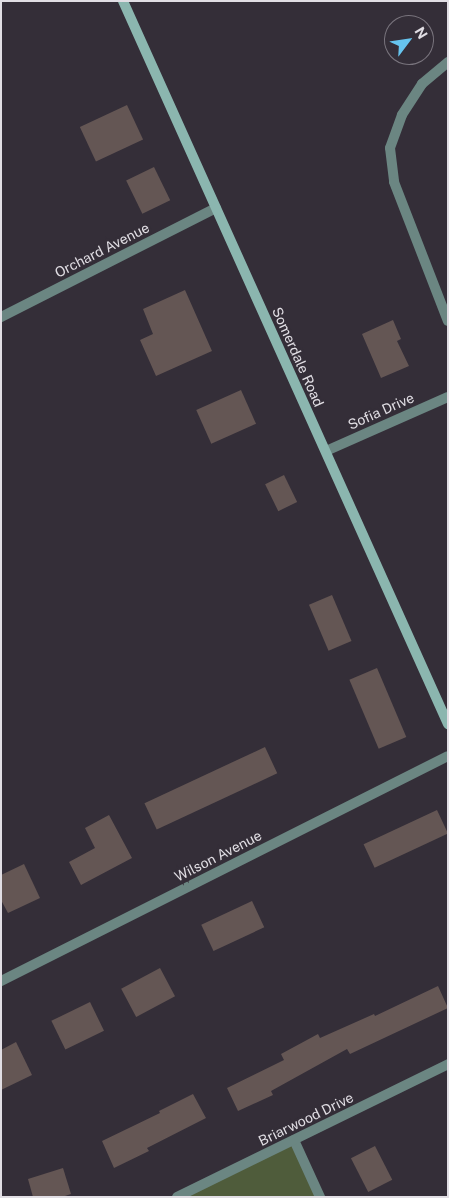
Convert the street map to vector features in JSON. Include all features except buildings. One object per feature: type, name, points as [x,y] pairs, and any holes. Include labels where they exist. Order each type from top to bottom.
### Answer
[{"type":"main road","name":"Somerdale Road","points":[[123,1],[448,724]]},
{"type":"street","points":[[448,62],[422,84],[402,115],[390,148],[394,182],[448,321]]},
{"type":"street","name":"Orchard Avenue","points":[[1,317],[216,208]]},
{"type":"street","name":"Sofia Drive","points":[[326,451],[448,397]]},
{"type":"street","name":"Wilson Avenue","points":[[1,981],[448,756]]},
{"type":"street","name":"Briarwood Drive","points":[[176,1197],[448,1064]]},
{"type":"street","points":[[294,1140],[320,1197]]},
{"type":"green space","points":[[294,1140],[320,1197],[177,1197]]}]
